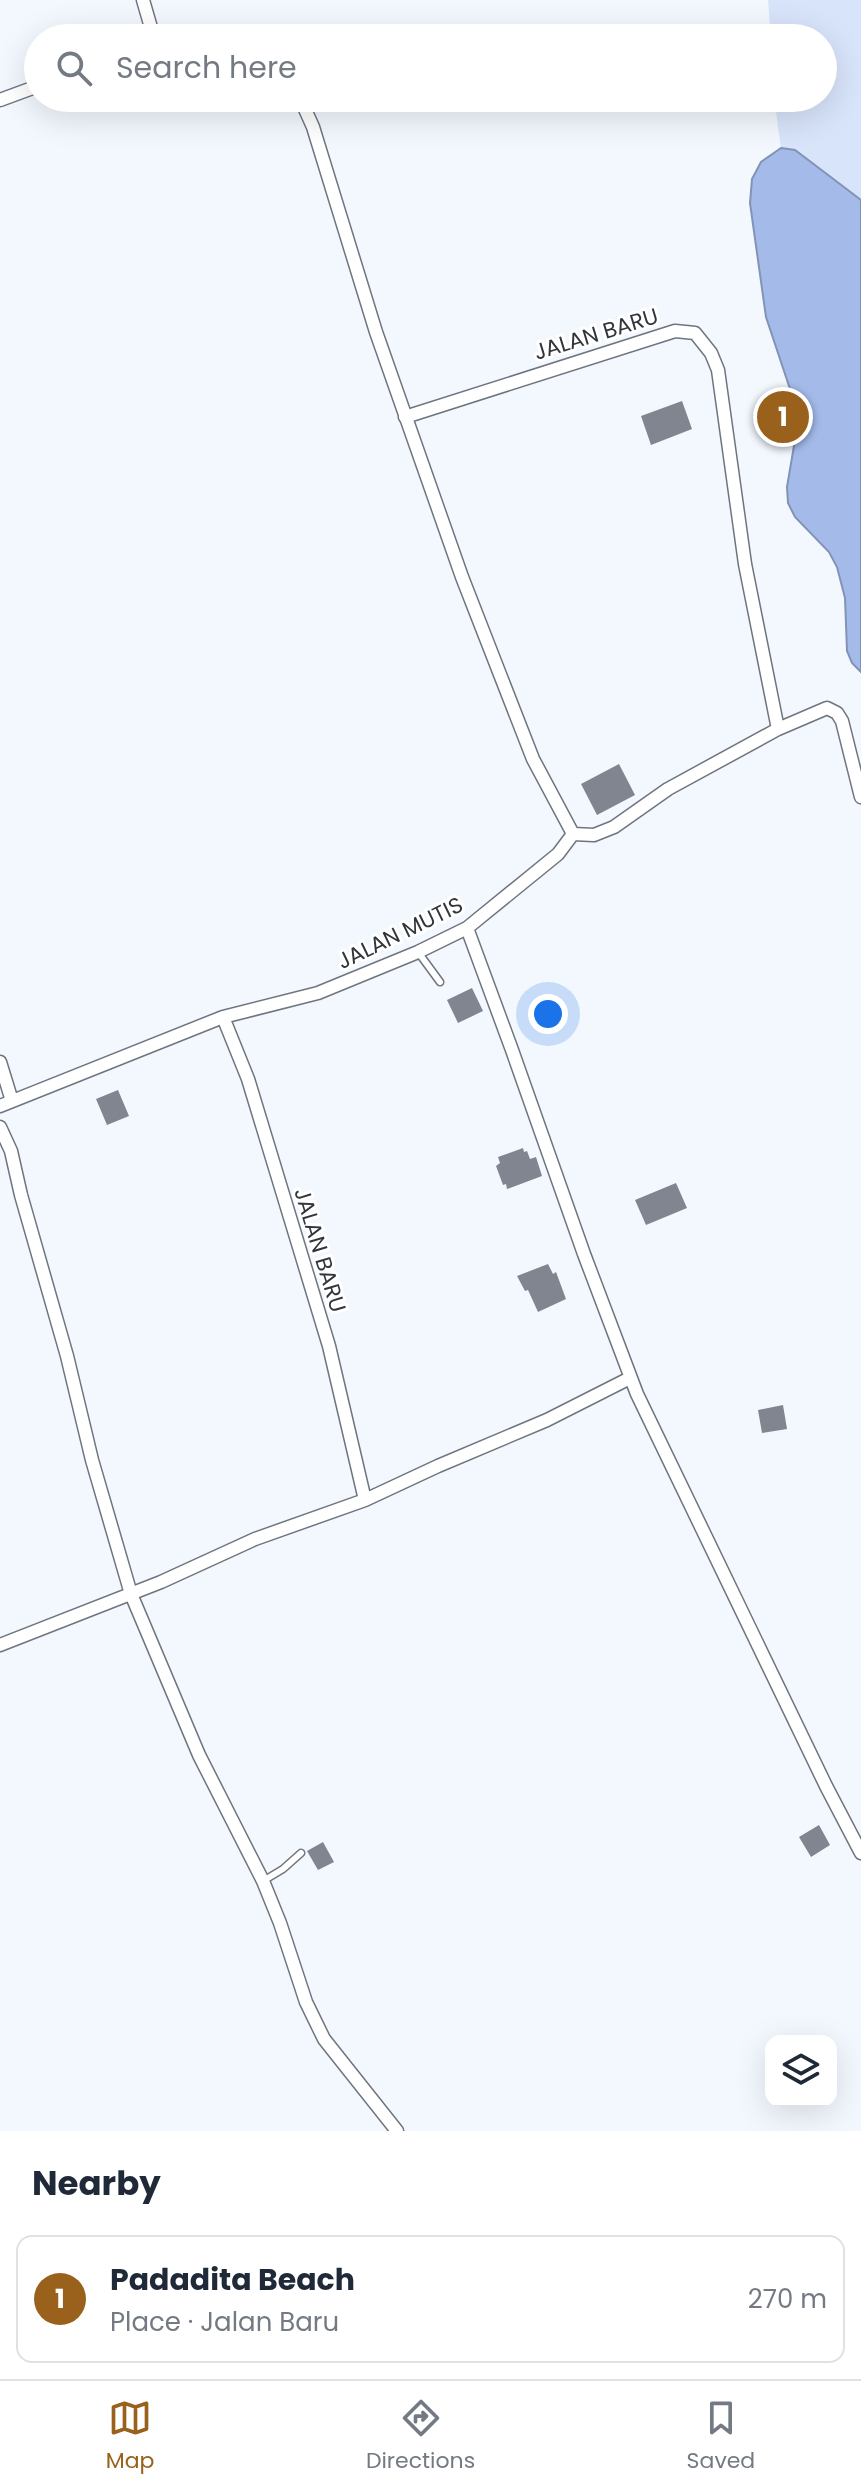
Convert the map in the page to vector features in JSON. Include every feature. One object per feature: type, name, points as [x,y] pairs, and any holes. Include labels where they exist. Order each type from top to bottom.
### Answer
[{"type":"street","points":[[143,0],[150,24]]},
{"type":"street","points":[[0,100],[24,91]]},
{"type":"street","points":[[306,112],[376,332],[462,577],[533,759],[573,834],[594,835],[614,827],[668,789],[778,729],[820,710],[831,709],[837,713],[861,797]]},
{"type":"street","name":"JALAN BARU","points":[[405,417],[675,331],[695,333],[711,353],[718,370],[745,564],[778,729]]},
{"type":"street","name":"JALAN MUTIS","points":[[6,1104],[223,1017],[318,993],[418,952],[467,928],[558,854],[573,834]]},
{"type":"street","points":[[467,928],[630,1378],[670,1466],[861,1853]]},
{"type":"street","name":"JALAN BARU","points":[[223,1017],[248,1079],[329,1346],[365,1500]]},
{"type":"street","points":[[0,1062],[6,1104]]},
{"type":"street","points":[[0,1127],[11,1151],[37,1257],[131,1594],[212,1784],[263,1881],[315,2023],[324,2039],[397,2131]]},
{"type":"street","points":[[0,1645],[131,1594],[255,1539],[365,1500],[547,1420],[630,1378]]},
{"type":"lane","points":[[418,952],[440,982]]},
{"type":"lane","points":[[263,1881],[301,1853]]},
{"type":"shaded area","points":[[768,0],[861,0],[861,200],[795,150],[781,148],[776,112],[837,112],[837,24],[770,24]]},
{"type":"water","points":[[781,148],[795,150],[861,200],[861,672],[852,663],[847,651],[845,598],[837,567],[829,552],[795,517],[788,503],[787,487],[796,434],[793,398],[766,317],[750,203],[752,179],[761,162]]},
{"type":"building","points":[[682,401],[692,429],[651,445],[641,416]]},
{"type":"building","points":[[619,764],[635,795],[597,815],[581,784]]},
{"type":"building","points":[[472,988],[483,1011],[458,1023],[447,1000]]},
{"type":"building","points":[[118,1090],[129,1116],[107,1125],[96,1099]]},
{"type":"building","points":[[523,1148],[530,1159],[536,1157],[542,1176],[507,1189],[496,1166],[500,1163],[498,1157]]},
{"type":"building","points":[[676,1183],[687,1208],[646,1225],[635,1200]]},
{"type":"building","points":[[548,1264],[553,1274],[556,1272],[566,1299],[538,1312],[528,1290],[525,1291],[517,1276]]},
{"type":"building","points":[[783,1405],[787,1429],[762,1433],[758,1410]]},
{"type":"building","points":[[819,1825],[830,1845],[811,1857],[799,1837]]},
{"type":"building","points":[[323,1842],[334,1862],[318,1870],[307,1851]]},
{"type":"place","name":"Padadita Beach","points":[[783,417]]}]
